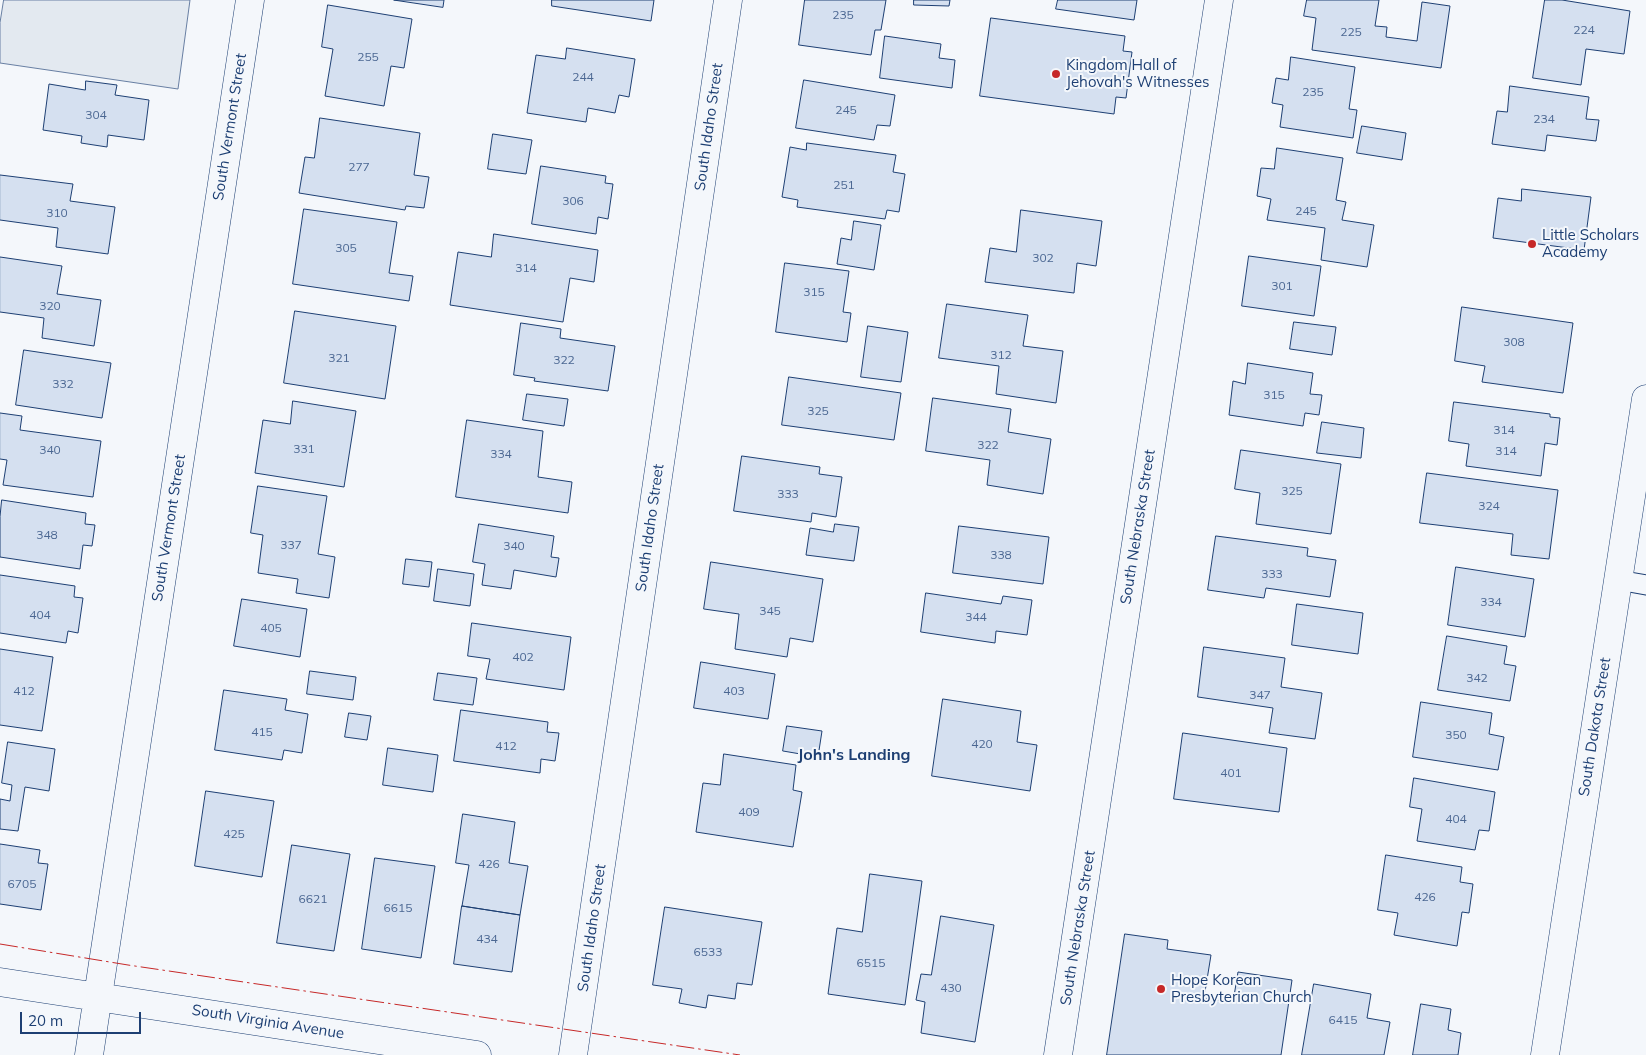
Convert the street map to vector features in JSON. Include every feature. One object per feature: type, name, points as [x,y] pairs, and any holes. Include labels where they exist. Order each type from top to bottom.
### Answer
[{"type":"street","name":"South Vermont Street","points":[[89,1055],[250,0]]},
{"type":"street","name":"South Idaho Street","points":[[573,1055],[728,0]]},
{"type":"street","name":"South Nebraska Street","points":[[1058,1055],[1219,0]]},
{"type":"street","name":"South Dakota Street","points":[[1545,1055],[1646,399]]},
{"type":"street","name":"South Virginia Avenue","points":[[0,982],[477,1055]]},
{"type":"lane","points":[[1618,580],[1646,585]]},
{"type":"shaded area","points":[[4,0],[190,0],[178,89],[0,63],[0,23]]},
{"type":"building","points":[[394,0],[444,0],[443,7]]},
{"type":"building","points":[[552,0],[654,0],[651,21],[552,6]]},
{"type":"building","points":[[805,0],[886,0],[881,30],[875,30],[871,55],[799,45]]},
{"type":"building","points":[[914,0],[950,0],[949,6],[914,5]]},
{"type":"building","points":[[1058,0],[1137,0],[1134,20],[1056,9]]},
{"type":"building","points":[[1307,0],[1379,0],[1375,26],[1387,27],[1386,37],[1417,41],[1422,2],[1450,6],[1441,68],[1312,50],[1316,18],[1304,16]]},
{"type":"building","points":[[1545,0],[1562,0],[1630,11],[1624,54],[1586,49],[1581,85],[1533,78]]},
{"type":"building","points":[[328,5],[412,19],[404,68],[391,66],[384,106],[325,96],[333,49],[322,47]]},
{"type":"building","name":"Kingdom Hall of Jehovah's Witnesses","points":[[991,18],[1125,36],[1123,51],[1132,52],[1126,98],[1116,97],[1114,114],[980,96]]},
{"type":"building","points":[[885,36],[941,44],[939,58],[955,60],[952,88],[880,78]]},
{"type":"building","points":[[567,48],[635,59],[629,97],[619,95],[615,113],[588,108],[586,122],[527,113],[536,55],[565,59]]},
{"type":"building","points":[[1291,57],[1355,67],[1349,109],[1357,110],[1353,138],[1280,127],[1283,105],[1272,103],[1276,78],[1288,80]]},
{"type":"building","points":[[804,80],[895,95],[890,126],[877,125],[874,140],[796,128]]},
{"type":"building","points":[[86,81],[117,85],[115,95],[149,100],[144,140],[108,135],[107,147],[81,143],[82,136],[43,130],[49,84],[85,90]]},
{"type":"building","points":[[1510,86],[1589,97],[1586,119],[1599,120],[1596,141],[1547,135],[1545,151],[1492,144],[1497,111],[1507,112]]},
{"type":"building","points":[[320,118],[420,133],[414,175],[429,177],[424,208],[406,206],[405,210],[299,193],[305,157],[314,158]]},
{"type":"building","points":[[1362,126],[1406,133],[1402,160],[1357,153]]},
{"type":"building","points":[[493,134],[532,140],[526,174],[488,169]]},
{"type":"building","points":[[807,143],[896,155],[893,172],[905,174],[899,212],[887,210],[885,219],[797,207],[798,200],[782,197],[790,147],[806,150]]},
{"type":"building","points":[[1277,148],[1343,158],[1336,200],[1346,202],[1342,220],[1374,225],[1367,267],[1321,260],[1325,228],[1267,220],[1271,199],[1257,196],[1261,168],[1274,169]]},
{"type":"building","points":[[541,166],[606,176],[605,183],[613,184],[608,219],[598,217],[596,234],[532,224]]},
{"type":"building","points":[[0,175],[73,184],[70,201],[115,207],[108,254],[56,247],[58,228],[0,220]]},
{"type":"building","points":[[1522,189],[1591,197],[1584,250],[1493,238],[1498,198],[1521,201]]},
{"type":"building","points":[[304,209],[397,222],[389,273],[413,276],[409,301],[293,284]]},
{"type":"building","points":[[1021,210],[1102,221],[1096,266],[1077,263],[1074,293],[985,282],[990,248],[1016,252]]},
{"type":"building","points":[[854,221],[881,225],[874,270],[837,264],[841,238],[851,240]]},
{"type":"building","points":[[494,234],[598,250],[594,282],[570,278],[563,322],[450,305],[458,252],[491,257]]},
{"type":"building","points":[[1249,256],[1321,266],[1314,316],[1242,306]]},
{"type":"building","points":[[0,257],[62,266],[57,294],[101,300],[94,346],[42,338],[44,318],[0,312]]},
{"type":"building","points":[[785,263],[849,271],[843,312],[851,313],[847,342],[776,332]]},
{"type":"building","points":[[947,304],[1028,315],[1023,346],[1063,351],[1056,403],[996,394],[999,366],[939,358]]},
{"type":"building","points":[[1462,307],[1573,323],[1563,393],[1482,382],[1485,366],[1455,361]]},
{"type":"building","points":[[295,311],[396,326],[385,399],[284,383]]},
{"type":"building","points":[[1294,322],[1336,327],[1332,355],[1290,349]]},
{"type":"building","points":[[521,323],[561,329],[560,338],[615,346],[608,391],[534,381],[535,378],[514,375]]},
{"type":"building","points":[[868,326],[908,332],[901,382],[861,377]]},
{"type":"building","points":[[24,350],[111,363],[102,418],[16,405]]},
{"type":"building","points":[[1248,363],[1313,373],[1310,394],[1322,395],[1319,415],[1305,413],[1303,426],[1229,415],[1233,381],[1245,384]]},
{"type":"building","points":[[789,377],[901,393],[894,440],[782,425]]},
{"type":"building","points":[[527,394],[568,399],[564,426],[523,420]]},
{"type":"building","points":[[933,398],[1011,409],[1008,432],[1051,439],[1043,494],[987,485],[990,460],[926,451]]},
{"type":"building","points":[[293,401],[356,411],[344,487],[255,473],[263,420],[290,424]]},
{"type":"building","points":[[1454,402],[1550,414],[1550,417],[1560,418],[1557,445],[1545,443],[1541,476],[1466,466],[1469,444],[1449,441]]},
{"type":"building","points":[[0,413],[22,416],[20,430],[101,441],[93,497],[3,485],[7,460],[0,459]]},
{"type":"building","points":[[467,420],[543,431],[538,477],[572,482],[568,513],[456,497]]},
{"type":"building","points":[[1322,422],[1364,428],[1361,458],[1317,453]]},
{"type":"building","points":[[1241,450],[1341,464],[1331,534],[1256,524],[1260,493],[1235,489]]},
{"type":"building","points":[[742,456],[820,467],[819,474],[842,477],[836,517],[812,513],[811,522],[734,511]]},
{"type":"building","points":[[1427,473],[1558,490],[1549,559],[1511,555],[1513,534],[1420,523]]},
{"type":"building","points":[[258,486],[327,496],[318,554],[335,557],[329,598],[296,593],[298,579],[258,573],[263,535],[251,533]]},
{"type":"building","points":[[2,500],[86,513],[85,524],[95,525],[92,546],[83,545],[80,569],[0,557]]},
{"type":"building","points":[[479,524],[554,536],[551,557],[559,558],[556,577],[514,570],[511,589],[482,585],[485,564],[473,562]]},
{"type":"building","points":[[835,524],[859,527],[854,561],[806,555],[810,528],[833,532]]},
{"type":"building","points":[[959,526],[1049,537],[1043,584],[953,573]]},
{"type":"building","points":[[1216,536],[1308,548],[1307,556],[1336,560],[1330,597],[1266,588],[1264,598],[1208,590]]},
{"type":"building","points":[[406,559],[432,562],[429,587],[403,584]]},
{"type":"building","points":[[711,562],[823,579],[813,642],[790,638],[787,657],[735,649],[739,614],[704,609]]},
{"type":"building","points":[[1456,567],[1534,579],[1525,637],[1448,625]]},
{"type":"building","points":[[438,569],[474,574],[470,606],[434,601]]},
{"type":"building","points":[[0,575],[75,586],[74,597],[83,598],[78,633],[68,631],[66,643],[0,633]]},
{"type":"building","points":[[926,593],[1001,604],[1003,596],[1032,600],[1027,635],[996,631],[995,643],[921,632]]},
{"type":"building","points":[[242,599],[307,609],[300,657],[234,646]]},
{"type":"building","points":[[1297,604],[1363,613],[1358,654],[1292,645]]},
{"type":"building","points":[[472,623],[571,637],[564,690],[486,679],[490,659],[468,656]]},
{"type":"building","points":[[1447,636],[1507,646],[1504,664],[1516,666],[1510,701],[1438,690]]},
{"type":"building","points":[[1204,647],[1285,658],[1281,687],[1322,693],[1315,739],[1269,733],[1273,708],[1198,697]]},
{"type":"building","points":[[0,649],[53,657],[42,731],[0,725]]},
{"type":"building","points":[[701,662],[775,674],[768,719],[694,708]]},
{"type":"building","points":[[310,671],[356,677],[353,700],[307,694]]},
{"type":"building","points":[[438,673],[477,678],[473,705],[434,700]]},
{"type":"building","points":[[224,690],[287,699],[285,710],[308,714],[302,753],[284,750],[282,760],[215,750]]},
{"type":"building","points":[[943,699],[1021,711],[1017,742],[1037,745],[1030,791],[932,776]]},
{"type":"building","points":[[1421,702],[1492,713],[1489,734],[1504,737],[1498,770],[1413,757]]},
{"type":"building","points":[[461,710],[548,722],[547,732],[559,733],[555,761],[541,759],[540,773],[454,761]]},
{"type":"building","points":[[349,713],[371,716],[367,740],[345,737]]},
{"type":"building","points":[[787,726],[822,731],[818,757],[783,751]]},
{"type":"building","points":[[1183,733],[1287,748],[1279,812],[1174,799]]},
{"type":"building","points":[[8,742],[55,749],[49,791],[25,787],[18,831],[0,829],[0,799],[10,801],[12,785],[2,783]]},
{"type":"building","points":[[388,748],[438,755],[433,792],[383,785]]},
{"type":"building","points":[[724,754],[796,765],[793,790],[802,792],[793,847],[696,832],[703,783],[720,785]]},
{"type":"building","points":[[1414,778],[1495,792],[1489,831],[1479,830],[1475,850],[1417,841],[1422,809],[1410,807]]},
{"type":"building","points":[[206,791],[274,801],[262,877],[195,866]]},
{"type":"building","points":[[463,814],[515,822],[509,863],[528,866],[520,915],[462,906],[469,865],[456,863]]},
{"type":"building","points":[[0,844],[40,850],[38,863],[48,864],[41,910],[0,904]]},
{"type":"building","points":[[292,845],[350,854],[334,951],[277,943]]},
{"type":"building","points":[[1386,855],[1462,867],[1460,882],[1473,884],[1469,913],[1462,912],[1457,946],[1394,935],[1398,913],[1378,910]]},
{"type":"building","points":[[375,858],[435,866],[421,958],[362,949]]},
{"type":"building","points":[[870,874],[922,881],[905,1005],[828,994],[837,928],[862,932]]},
{"type":"building","points":[[462,906],[520,915],[512,972],[454,964]]},
{"type":"building","points":[[665,907],[762,922],[752,985],[737,983],[735,999],[708,995],[706,1008],[679,1003],[682,989],[653,985]]},
{"type":"building","points":[[941,916],[994,925],[975,1042],[921,1033],[925,1002],[916,1000],[921,974],[931,975]]},
{"type":"building","name":"Hope Korean Presbyterian Church","points":[[1125,934],[1168,940],[1167,949],[1211,955],[1204,998],[1233,1002],[1238,972],[1292,980],[1281,1055],[1107,1055]]},
{"type":"building","points":[[1314,984],[1371,994],[1367,1018],[1390,1022],[1384,1055],[1302,1055]]},
{"type":"building","points":[[1421,1004],[1451,1009],[1448,1030],[1461,1033],[1458,1055],[1413,1055]]},
{"type":"power","points":[[0,944],[128,965],[740,1055]]},
{"type":"place","name":"Kingdom Hall of Jehovah's Witnesses","points":[[1056,74]]},
{"type":"place","name":"Little Scholars Academy","points":[[1532,244]]},
{"type":"place","name":"Hope Korean Presbyterian Church","points":[[1161,989]]},
{"type":"district","name":"John's Landing","points":[[854,755]]}]
